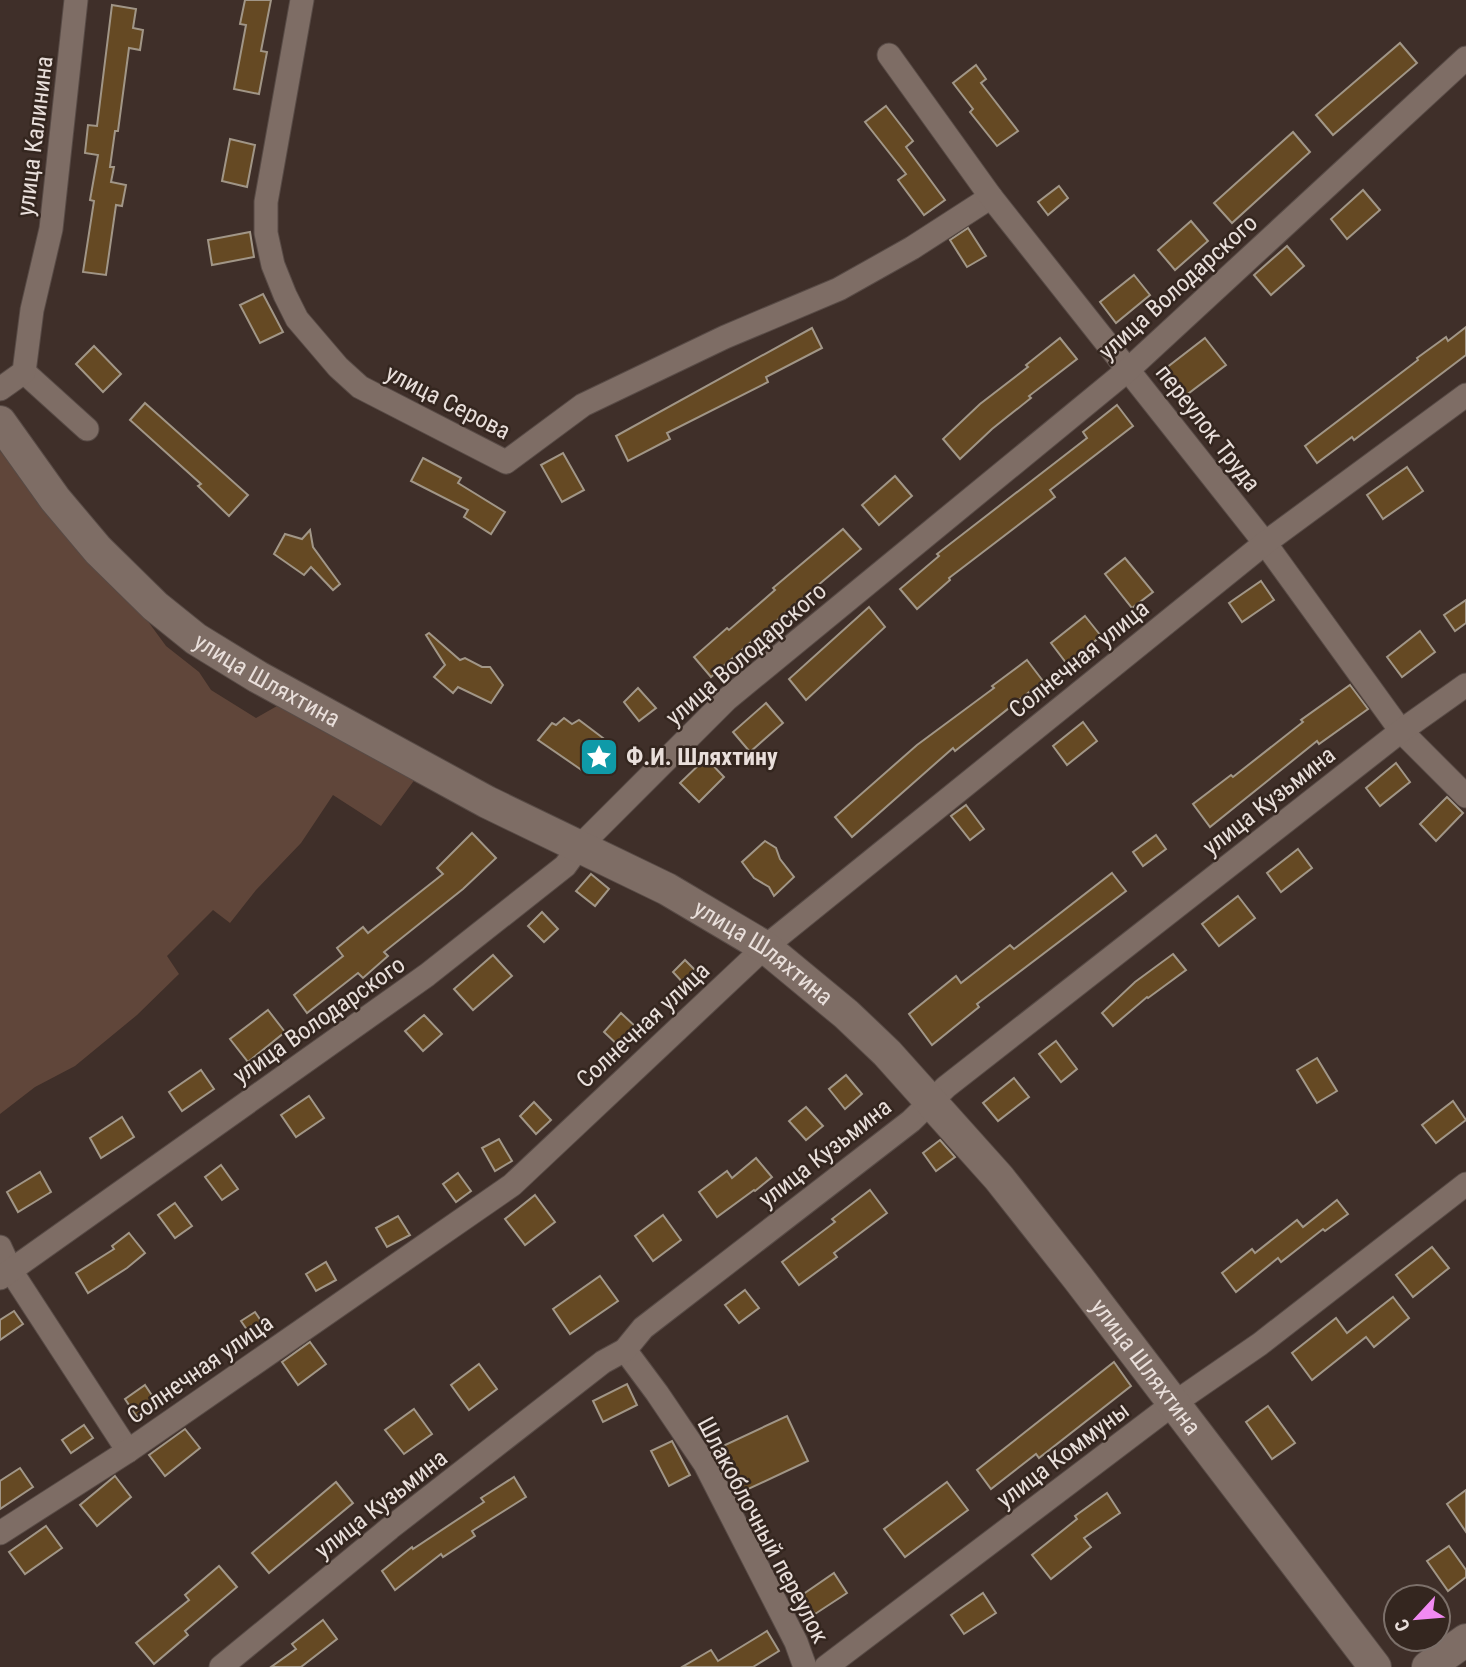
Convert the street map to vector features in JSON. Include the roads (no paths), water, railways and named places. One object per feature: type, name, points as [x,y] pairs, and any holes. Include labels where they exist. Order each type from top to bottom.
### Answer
[{"type":"main road","name":"улица Шляхтина","points":[[0,422],[48,489],[98,550],[155,606],[196,639],[258,677],[487,802],[667,889],[765,947],[854,1022],[931,1101],[999,1178],[1375,1667]]},
{"type":"main road","points":[[1428,1667],[1466,1640]]},
{"type":"street","name":"улица Калинина","points":[[24,372],[32,310],[51,229],[76,0]]},
{"type":"street","name":"улица Серова","points":[[302,0],[266,202],[266,233],[273,265],[285,295],[297,319],[360,387],[506,462],[583,405],[725,337],[839,289],[912,248],[991,197]]},
{"type":"street","name":"переулок Труда","points":[[889,55],[991,197],[1265,543],[1401,731],[1466,796]]},
{"type":"street","name":"улица Володарского","points":[[5,1274],[427,975],[565,866],[579,847],[727,699],[1129,369],[1466,58]]},
{"type":"street","points":[[0,389],[24,372],[87,429]]},
{"type":"street","name":"Солнечная улица","points":[[0,1533],[128,1451],[512,1185],[765,947],[1265,543],[1466,395]]},
{"type":"street","name":"улица Кузьмина","points":[[221,1667],[390,1528],[603,1362],[625,1350],[643,1328],[911,1121],[931,1101],[1401,731],[1466,685]]},
{"type":"street","name":"улица Коммуны","points":[[826,1667],[1173,1404],[1261,1343],[1466,1184]]},
{"type":"street","points":[[0,1247],[5,1274],[128,1451]]},
{"type":"street","name":"Шлакоблочный переулок","points":[[625,1350],[705,1464],[796,1642],[805,1667]]},
{"type":"place","name":"Ф.И. Шляхтину","points":[[599,757]]}]
